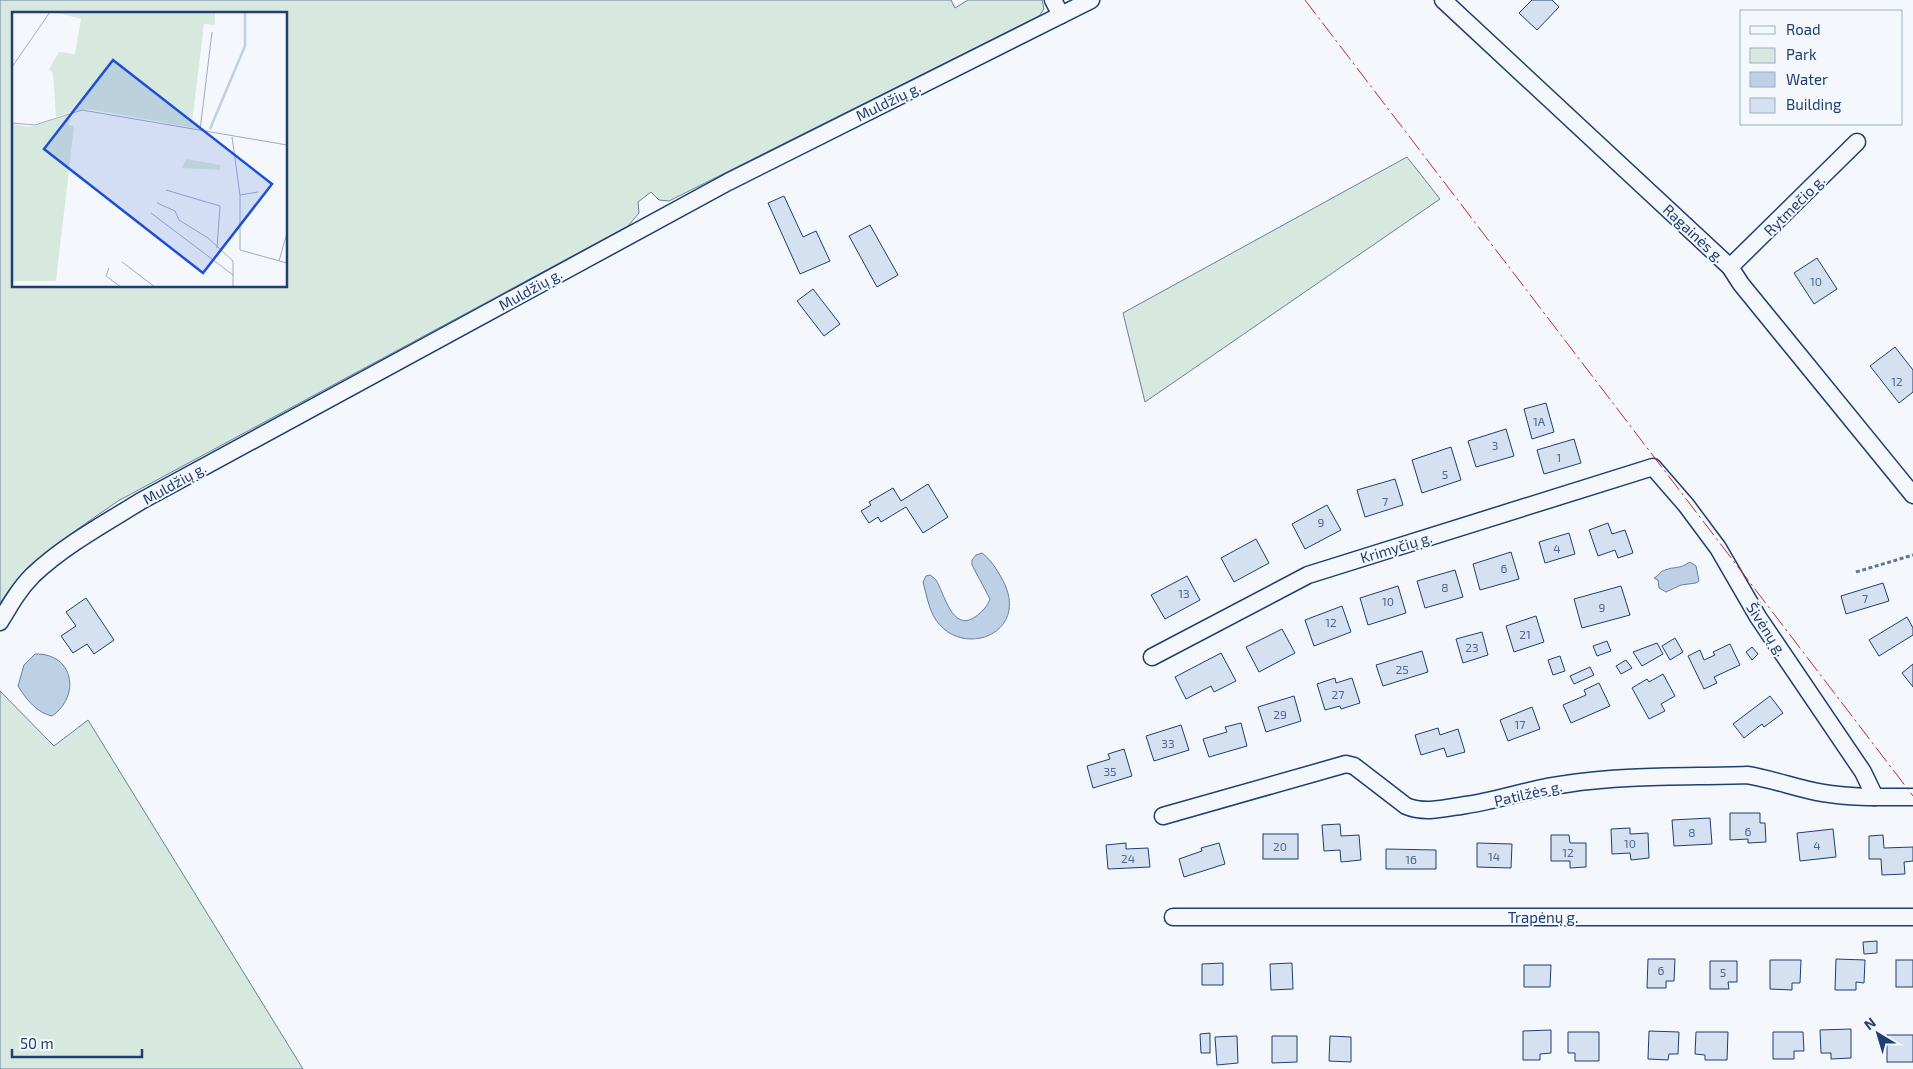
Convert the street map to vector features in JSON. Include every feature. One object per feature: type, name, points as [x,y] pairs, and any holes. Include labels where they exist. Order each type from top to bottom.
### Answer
[{"type":"street","points":[[1053,0],[1061,15]]},
{"type":"street","name":"Muldžių g.","points":[[0,622],[12,600],[32,576],[60,551],[141,501],[728,182],[1091,0]]},
{"type":"street","name":"Ragainės g.","points":[[1443,0],[1730,267],[1741,284],[1913,495]]},
{"type":"street","name":"Rytmečio g.","points":[[1730,267],[1857,142]]},
{"type":"street","name":"Krimyčių g.","points":[[1152,657],[1308,574],[1653,467]]},
{"type":"street","name":"Šivėnų g.","points":[[1653,467],[1686,505],[1718,548],[1758,617],[1863,772],[1874,796]]},
{"type":"street","name":"Patilžės g.","points":[[1163,816],[1346,764],[1354,766],[1406,806],[1421,810],[1485,803],[1535,789],[1564,784],[1633,778],[1747,775],[1769,778],[1820,792],[1843,796],[1913,797]]},
{"type":"street","name":"Trapėnų g.","points":[[1174,917],[1913,917]]},
{"type":"path","points":[[1856,572],[1913,555]]},
{"type":"green space","points":[[0,0],[951,0],[955,8],[968,0],[1042,0],[1044,9],[1039,16],[669,201],[659,200],[651,192],[638,202],[639,213],[628,226],[118,501],[39,559],[12,587],[0,603]]},
{"type":"green space","points":[[1407,157],[1440,199],[1145,402],[1123,313]]},
{"type":"green space","points":[[0,691],[54,746],[88,720],[303,1069],[0,1069]]},
{"type":"water","points":[[982,553],[993,564],[1001,577],[1009,597],[1008,614],[1001,627],[989,635],[974,639],[959,637],[944,629],[933,615],[923,582],[926,576],[930,575],[936,580],[950,609],[960,620],[975,617],[984,609],[990,599],[972,565],[972,560],[976,555]]},
{"type":"water","points":[[1690,562],[1696,566],[1699,581],[1681,585],[1666,592],[1659,588],[1658,580],[1654,578],[1662,571]]},
{"type":"water","points":[[35,654],[58,660],[65,668],[69,677],[70,687],[67,698],[61,708],[52,716],[41,712],[32,705],[18,686],[24,665]]},
{"type":"building","points":[[1532,0],[1552,0],[1559,7],[1537,30],[1519,13]]},
{"type":"building","points":[[784,196],[803,237],[816,231],[830,261],[800,274],[768,203]]},
{"type":"building","points":[[870,225],[898,275],[877,287],[849,236]]},
{"type":"building","points":[[1817,258],[1837,289],[1814,304],[1794,273]]},
{"type":"building","points":[[813,289],[840,324],[824,336],[797,301]]},
{"type":"building","points":[[1895,347],[1913,370],[1913,392],[1899,403],[1870,366]]},
{"type":"building","points":[[1546,403],[1554,432],[1532,439],[1524,409]]},
{"type":"building","points":[[1506,429],[1514,456],[1476,467],[1468,441]]},
{"type":"building","points":[[1574,439],[1581,463],[1544,474],[1537,450]]},
{"type":"building","points":[[1451,447],[1461,480],[1422,493],[1412,460]]},
{"type":"building","points":[[1395,479],[1403,505],[1365,517],[1357,490]]},
{"type":"building","points":[[928,484],[948,517],[923,533],[906,507],[881,522],[878,517],[869,523],[861,511],[871,505],[869,502],[893,488],[901,501]]},
{"type":"building","points":[[1327,505],[1341,530],[1305,549],[1292,524]]},
{"type":"building","points":[[1608,523],[1612,534],[1625,530],[1633,553],[1618,558],[1615,550],[1598,556],[1589,530]]},
{"type":"building","points":[[1569,533],[1575,554],[1545,563],[1539,542]]},
{"type":"building","points":[[1256,539],[1269,563],[1234,582],[1221,558]]},
{"type":"building","points":[[1511,552],[1519,579],[1480,590],[1473,564]]},
{"type":"building","points":[[1455,570],[1463,597],[1425,608],[1417,581]]},
{"type":"building","points":[[1187,576],[1200,600],[1165,619],[1151,595]]},
{"type":"building","points":[[1883,583],[1889,601],[1846,614],[1841,596]]},
{"type":"building","points":[[1398,586],[1406,613],[1368,625],[1360,598]]},
{"type":"building","points":[[1621,586],[1630,615],[1582,628],[1574,599]]},
{"type":"building","points":[[86,598],[114,640],[94,654],[87,644],[73,653],[61,636],[76,626],[66,612]]},
{"type":"building","points":[[1342,606],[1351,632],[1314,646],[1305,620]]},
{"type":"building","points":[[1536,616],[1544,642],[1514,652],[1506,626]]},
{"type":"building","points":[[1907,617],[1913,628],[1913,635],[1879,656],[1869,640]]},
{"type":"building","points":[[1282,629],[1295,653],[1259,672],[1246,647]]},
{"type":"building","points":[[1482,632],[1488,655],[1463,663],[1456,639]]},
{"type":"building","points":[[1675,638],[1683,652],[1670,660],[1662,646]]},
{"type":"building","points":[[1607,641],[1611,651],[1597,656],[1593,646]]},
{"type":"building","points":[[1657,643],[1663,654],[1642,666],[1633,652]]},
{"type":"building","points":[[1730,644],[1740,665],[1714,677],[1717,683],[1704,689],[1688,656],[1700,650],[1704,660],[1715,655],[1713,652]]},
{"type":"building","points":[[1752,647],[1758,654],[1752,660],[1746,652]]},
{"type":"building","points":[[1422,651],[1428,672],[1383,686],[1376,665]]},
{"type":"building","points":[[1221,653],[1236,681],[1214,692],[1211,686],[1186,699],[1175,677]]},
{"type":"building","points":[[1560,656],[1565,671],[1553,675],[1548,660]]},
{"type":"building","points":[[1626,660],[1632,668],[1621,674],[1616,666]]},
{"type":"building","points":[[1913,664],[1913,687],[1902,673]]},
{"type":"building","points":[[1590,667],[1594,675],[1574,684],[1570,676]]},
{"type":"building","points":[[1663,674],[1675,696],[1661,704],[1665,711],[1649,719],[1632,688],[1647,679],[1649,682]]},
{"type":"building","points":[[1335,678],[1336,683],[1352,678],[1360,703],[1341,709],[1340,706],[1325,710],[1317,684]]},
{"type":"building","points":[[1599,683],[1610,706],[1571,723],[1563,705],[1586,695],[1584,690]]},
{"type":"building","points":[[1294,696],[1301,721],[1266,732],[1258,707]]},
{"type":"building","points":[[1770,696],[1783,713],[1764,727],[1762,724],[1744,738],[1733,724]]},
{"type":"building","points":[[1532,707],[1540,729],[1508,741],[1500,720]]},
{"type":"building","points":[[1241,723],[1247,746],[1209,757],[1203,739],[1227,732],[1225,727]]},
{"type":"building","points":[[1181,725],[1189,750],[1154,761],[1146,736]]},
{"type":"building","points":[[1438,728],[1440,735],[1458,729],[1465,752],[1447,757],[1444,748],[1421,755],[1415,735]]},
{"type":"building","points":[[1124,749],[1132,776],[1093,788],[1087,766],[1110,759],[1108,754]]},
{"type":"building","points":[[1730,813],[1760,813],[1760,823],[1765,823],[1766,842],[1748,843],[1748,839],[1730,840]]},
{"type":"building","points":[[1710,818],[1712,844],[1674,846],[1672,820]]},
{"type":"building","points":[[1340,824],[1341,836],[1359,835],[1361,860],[1341,862],[1340,850],[1324,851],[1322,825]]},
{"type":"building","points":[[1630,828],[1630,834],[1648,833],[1649,858],[1631,860],[1630,853],[1612,854],[1611,829]]},
{"type":"building","points":[[1833,829],[1836,857],[1800,861],[1797,833]]},
{"type":"building","points":[[1263,834],[1298,834],[1298,859],[1263,859]]},
{"type":"building","points":[[1551,835],[1569,835],[1570,843],[1586,843],[1586,867],[1570,868],[1570,861],[1551,861]]},
{"type":"building","points":[[1883,835],[1884,848],[1913,847],[1913,861],[1904,862],[1905,874],[1882,875],[1881,859],[1869,859],[1869,836]]},
{"type":"building","points":[[1126,843],[1126,849],[1148,848],[1150,867],[1108,869],[1106,845]]},
{"type":"building","points":[[1219,843],[1225,864],[1184,877],[1179,859],[1202,851],[1201,848]]},
{"type":"building","points":[[1477,843],[1512,844],[1511,868],[1477,867]]},
{"type":"building","points":[[1386,849],[1436,850],[1436,869],[1386,869]]},
{"type":"building","points":[[1877,941],[1877,953],[1864,954],[1863,942]]},
{"type":"building","points":[[1648,959],[1675,959],[1674,981],[1666,981],[1666,988],[1647,988]]},
{"type":"building","points":[[1836,959],[1865,960],[1864,983],[1856,982],[1856,990],[1835,990]]},
{"type":"building","points":[[1770,960],[1801,960],[1800,983],[1792,983],[1792,990],[1770,989]]},
{"type":"building","points":[[1896,960],[1913,960],[1913,987],[1896,987]]},
{"type":"building","points":[[1710,961],[1737,961],[1737,982],[1728,982],[1729,989],[1710,989]]},
{"type":"building","points":[[1223,963],[1223,985],[1202,985],[1202,964]]},
{"type":"building","points":[[1292,963],[1293,989],[1271,990],[1270,964]]},
{"type":"building","points":[[1524,965],[1551,965],[1550,987],[1524,987]]},
{"type":"building","points":[[1851,1029],[1851,1058],[1831,1059],[1831,1053],[1821,1053],[1820,1030]]},
{"type":"building","points":[[1551,1030],[1551,1053],[1540,1054],[1540,1060],[1523,1060],[1523,1031]]},
{"type":"building","points":[[1649,1031],[1679,1032],[1678,1054],[1669,1054],[1668,1060],[1648,1059]]},
{"type":"building","points":[[1568,1032],[1599,1032],[1599,1061],[1575,1061],[1575,1053],[1568,1053]]},
{"type":"building","points":[[1696,1032],[1728,1032],[1727,1060],[1705,1060],[1705,1055],[1695,1054]]},
{"type":"building","points":[[1773,1032],[1803,1032],[1804,1051],[1794,1051],[1794,1059],[1773,1059]]},
{"type":"building","points":[[1210,1033],[1210,1053],[1201,1053],[1200,1034]]},
{"type":"building","points":[[1887,1035],[1913,1035],[1913,1062],[1887,1062]]},
{"type":"building","points":[[1237,1036],[1238,1063],[1217,1065],[1215,1037]]},
{"type":"building","points":[[1272,1036],[1297,1036],[1297,1062],[1272,1063]]},
{"type":"building","points":[[1330,1036],[1351,1037],[1351,1062],[1329,1061]]},
{"type":"power","points":[[1305,0],[1913,796]]}]
